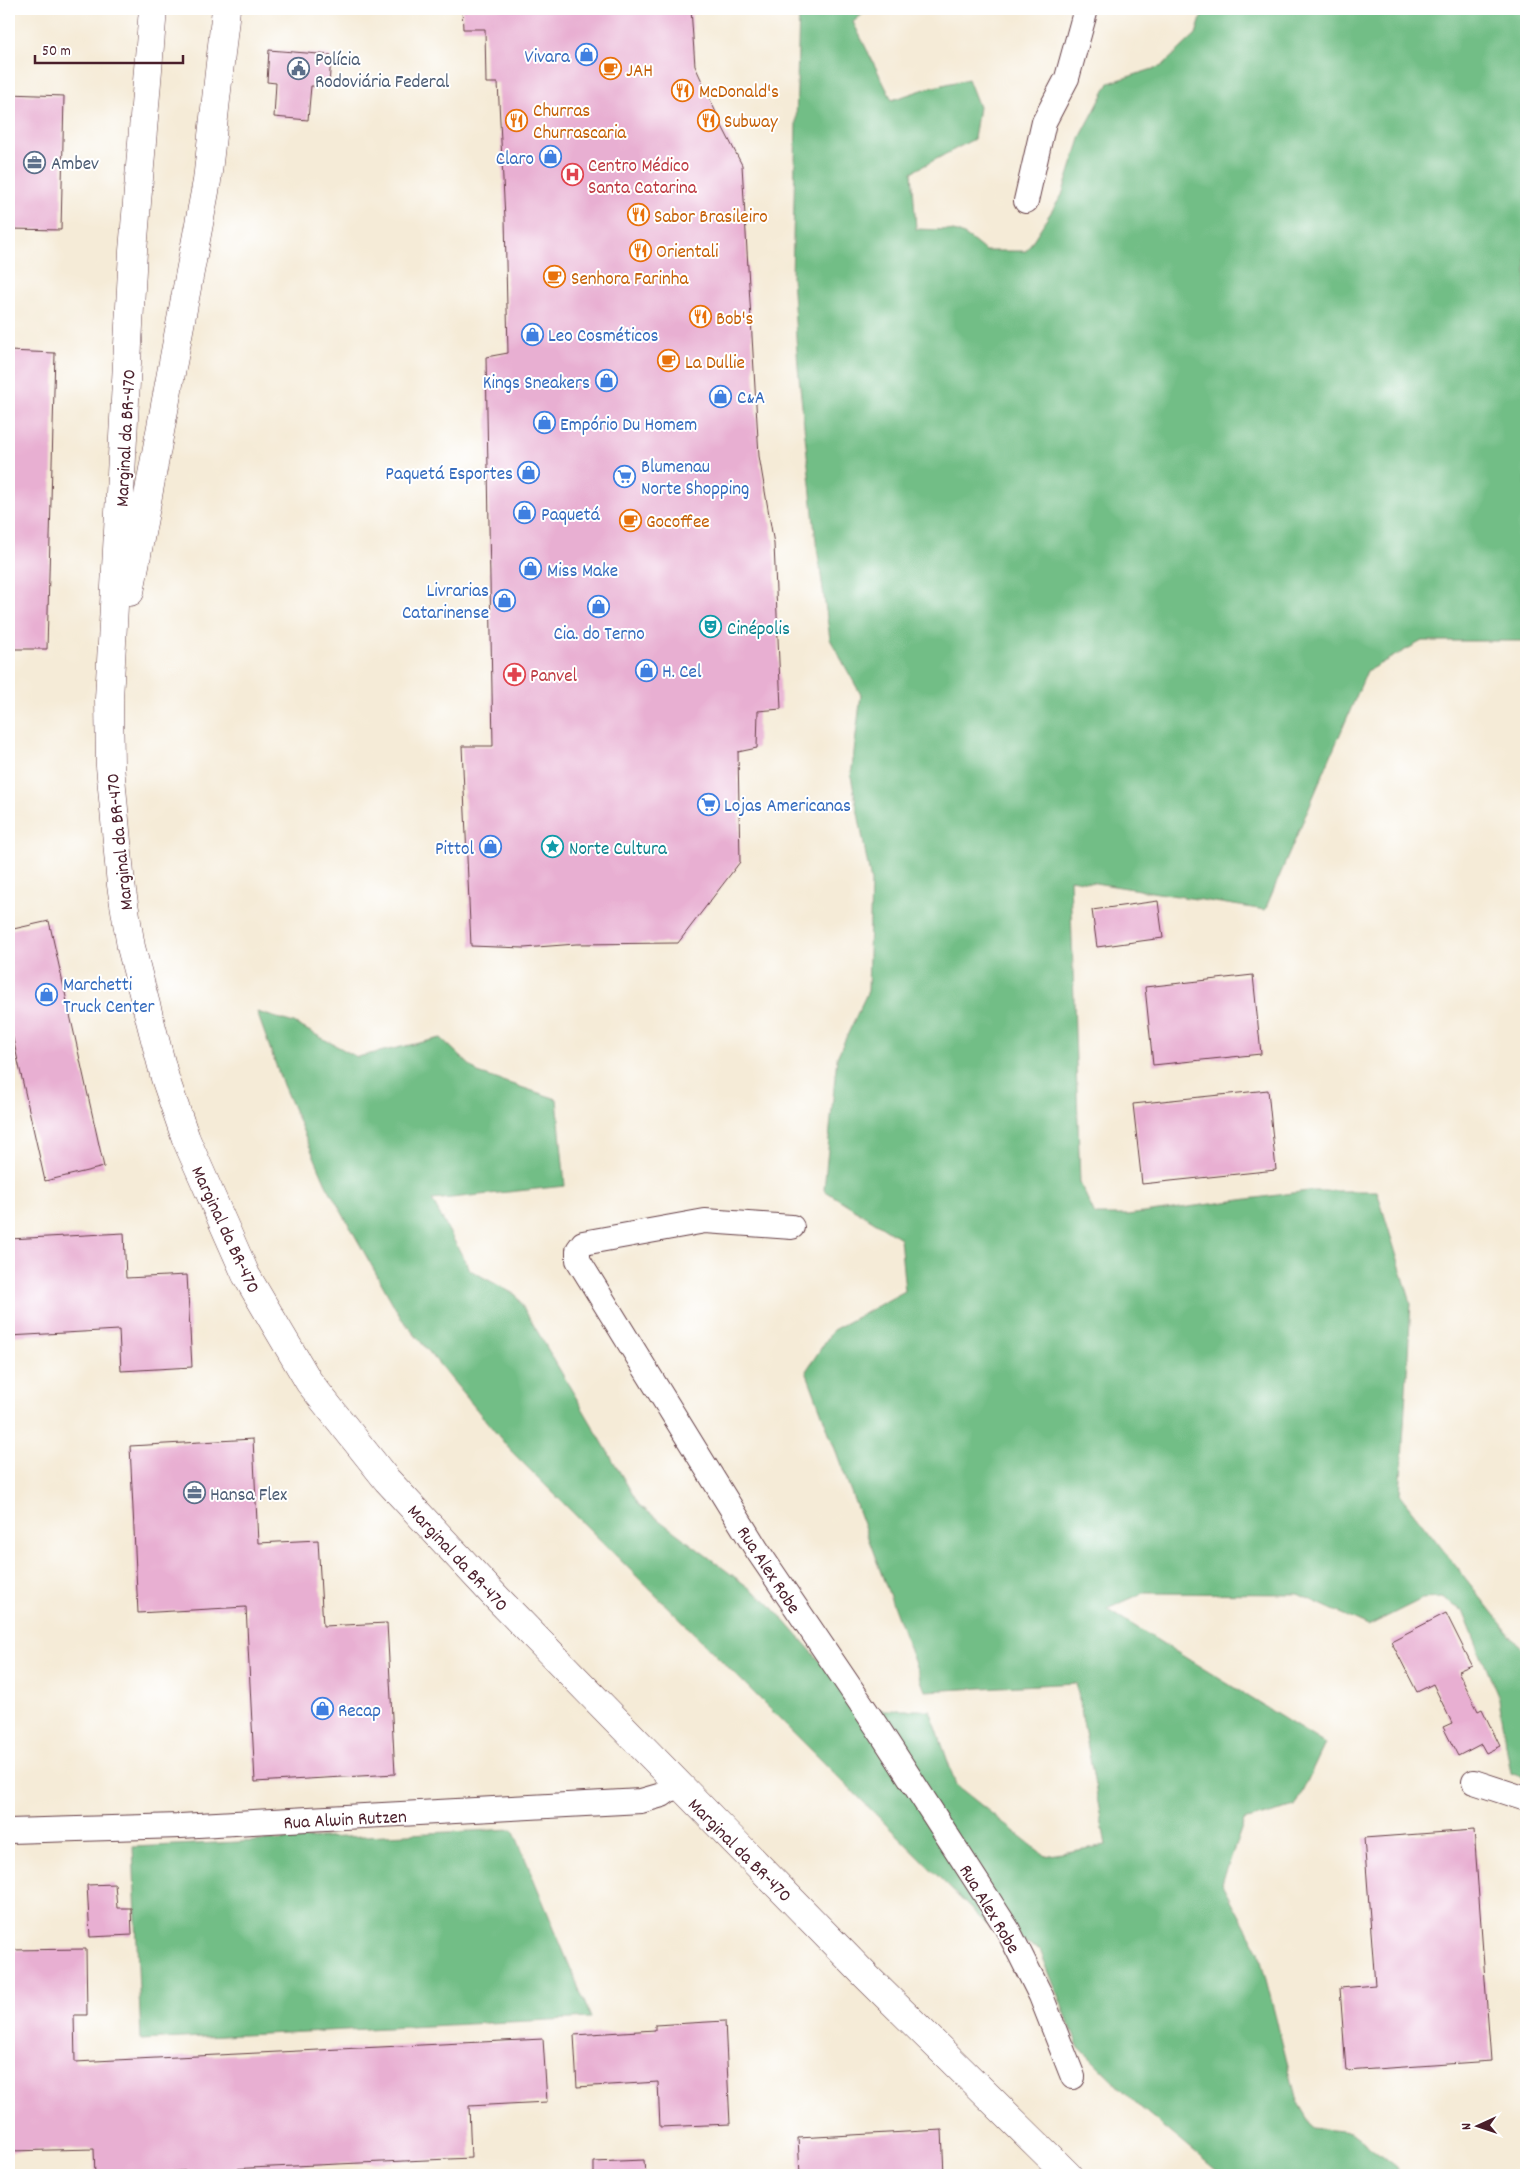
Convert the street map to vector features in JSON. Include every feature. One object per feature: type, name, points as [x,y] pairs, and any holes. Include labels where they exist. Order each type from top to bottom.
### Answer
[{"type":"highway","name":"Marginal da BR-470","points":[[153,9],[134,242],[109,699],[114,820],[121,885],[132,947],[165,1078],[186,1139],[246,1275],[309,1382],[387,1480],[677,1784],[1050,2164],[1068,2175]]},
{"type":"highway","points":[[109,699],[206,181],[226,9]]},
{"type":"street","points":[[1026,201],[1044,122],[1067,78],[1086,9]]},
{"type":"street","name":"Rua Alex Robe","points":[[792,1227],[705,1222],[583,1243],[578,1250],[578,1260],[757,1550],[881,1733],[1008,1930],[1042,1996],[1072,2077]]},
{"type":"street","points":[[1474,1782],[1526,1799]]},
{"type":"street","name":"Rua Alwin Rutzen","points":[[9,1831],[190,1826],[641,1802],[662,1795],[677,1784]]},
{"type":"green space","points":[[799,9],[869,9],[853,22],[892,100],[925,89],[968,79],[979,107],[974,139],[912,172],[916,229],[946,230],[960,233],[985,251],[1026,251],[1062,195],[1081,136],[1109,83],[1162,66],[1196,34],[1204,9],[1526,9],[1526,641],[1422,641],[1367,671],[1265,910],[1070,879],[1080,1183],[1095,1215],[1128,1215],[1308,1191],[1377,1191],[1411,1303],[1400,1495],[1517,1644],[1526,1651],[1526,1779],[1511,1773],[1497,1694],[1463,1611],[1442,1598],[1422,1599],[1368,1626],[1298,1594],[1143,1593],[1107,1609],[1325,1744],[1295,1807],[1244,1821],[1222,1883],[1259,1952],[1297,2101],[1313,2128],[1351,2132],[1396,2167],[1398,2175],[1222,2175],[1140,2107],[1078,2046],[1040,1950],[988,1926],[511,1451],[401,1318],[326,1184],[283,1085],[257,1012],[294,1023],[357,1057],[441,1038],[478,1073],[557,1099],[565,1186],[432,1200],[470,1270],[516,1295],[639,1505],[768,1602],[863,1710],[930,1710],[956,1785],[1045,1856],[1106,1845],[1076,1683],[925,1691],[806,1371],[833,1330],[905,1291],[900,1238],[824,1190],[837,1057],[868,991],[871,882],[851,776],[861,695],[830,639],[815,533],[798,367],[792,277]]},
{"type":"green space","points":[[513,1829],[591,2018],[141,2040],[133,1847]]},
{"type":"building","name":"Blumenau Norte Shopping","points":[[462,9],[691,9],[695,66],[742,165],[759,456],[774,544],[781,709],[758,711],[757,748],[738,752],[740,862],[678,943],[576,944],[524,948],[471,946],[462,746],[493,746],[486,357],[508,353],[505,218],[498,83],[486,83],[485,29],[463,29]]},
{"type":"building","name":"Polícia Rodoviária Federal","points":[[269,50],[331,55],[329,87],[311,86],[308,120],[274,117],[276,83],[267,82]]},
{"type":"building","name":"Ambev","points":[[9,94],[64,96],[61,230],[9,229]]},
{"type":"building","points":[[9,351],[55,353],[47,649],[9,649]]},
{"type":"building","points":[[1158,901],[1163,938],[1097,947],[1092,910]]},
{"type":"building","points":[[49,921],[104,1167],[45,1181],[9,1021],[9,930]]},
{"type":"building","points":[[1253,975],[1261,1054],[1153,1065],[1145,987]]},
{"type":"building","points":[[1268,1090],[1276,1170],[1142,1184],[1133,1104]]},
{"type":"building","points":[[124,1233],[126,1278],[187,1275],[192,1367],[121,1371],[119,1330],[9,1336],[9,1239]]},
{"type":"building","points":[[253,1439],[258,1543],[318,1540],[323,1626],[387,1623],[395,1774],[255,1782],[246,1607],[138,1613],[130,1446]]},
{"type":"building","points":[[1446,1613],[1472,1665],[1458,1671],[1478,1711],[1482,1709],[1500,1746],[1486,1753],[1481,1744],[1458,1756],[1443,1727],[1452,1723],[1433,1684],[1417,1692],[1391,1641]]},
{"type":"building","points":[[1474,1830],[1491,2061],[1346,2071],[1340,1988],[1375,1985],[1364,1838]]},
{"type":"building","points":[[115,1884],[117,1908],[131,1908],[132,1935],[90,1937],[87,1885]]},
{"type":"building","points":[[86,1949],[87,2015],[74,2015],[75,2062],[543,2039],[547,2102],[469,2106],[471,2158],[95,2175],[94,2149],[9,2151],[9,1950]]},
{"type":"building","points":[[725,2021],[730,2124],[660,2127],[658,2082],[577,2087],[574,2035],[655,2030],[655,2025]]},
{"type":"building","points":[[942,2130],[944,2175],[800,2175],[798,2138]]},
{"type":"building","points":[[644,2160],[645,2175],[594,2175],[594,2162]]},
{"type":"place","name":"Vivara","points":[[586,55]]},
{"type":"place","name":"Polícia Rodoviária Federal","points":[[299,69]]},
{"type":"place","name":"JAH","points":[[610,69]]},
{"type":"place","name":"McDonald's","points":[[683,90]]},
{"type":"place","name":"Churras Churrascaria","points":[[517,120]]},
{"type":"place","name":"Subway","points":[[708,120]]},
{"type":"place","name":"Claro","points":[[550,157]]},
{"type":"place","name":"Ambev","points":[[35,162]]},
{"type":"place","name":"Centro Médico Santa Catarina","points":[[572,175]]},
{"type":"place","name":"Sabor Brasileiro","points":[[638,215]]},
{"type":"place","name":"Orientali","points":[[640,250]]},
{"type":"place","name":"Senhora Farinha","points":[[555,277]]},
{"type":"place","name":"Bob's","points":[[700,317]]},
{"type":"place","name":"Leo Cosméticos","points":[[532,334]]},
{"type":"place","name":"La Dullie","points":[[669,361]]},
{"type":"place","name":"Kings Sneakers","points":[[606,381]]},
{"type":"place","name":"C&A","points":[[721,396]]},
{"type":"place","name":"Empório Du Homem","points":[[544,423]]},
{"type":"place","name":"Paquetá Esportes","points":[[529,472]]},
{"type":"place","name":"Blumenau Norte Shopping","points":[[625,476]]},
{"type":"place","name":"Paquetá","points":[[525,513]]},
{"type":"place","name":"Gocoffee","points":[[630,520]]},
{"type":"place","name":"Miss Make","points":[[531,569]]},
{"type":"place","name":"Livrarias Catarinense","points":[[505,600]]},
{"type":"place","name":"Cia. do Terno","points":[[599,606]]},
{"type":"place","name":"Cinépolis","points":[[711,627]]},
{"type":"place","name":"H. Cel","points":[[646,670]]},
{"type":"place","name":"Panvel","points":[[514,674]]},
{"type":"place","name":"Lojas Americanas","points":[[708,804]]},
{"type":"place","name":"Pittol","points":[[490,847]]},
{"type":"place","name":"Norte Cultura","points":[[553,847]]},
{"type":"place","name":"Marchetti Truck Center","points":[[47,994]]},
{"type":"place","name":"Hansa Flex","points":[[194,1493]]},
{"type":"place","name":"Recap","points":[[322,1709]]}]
